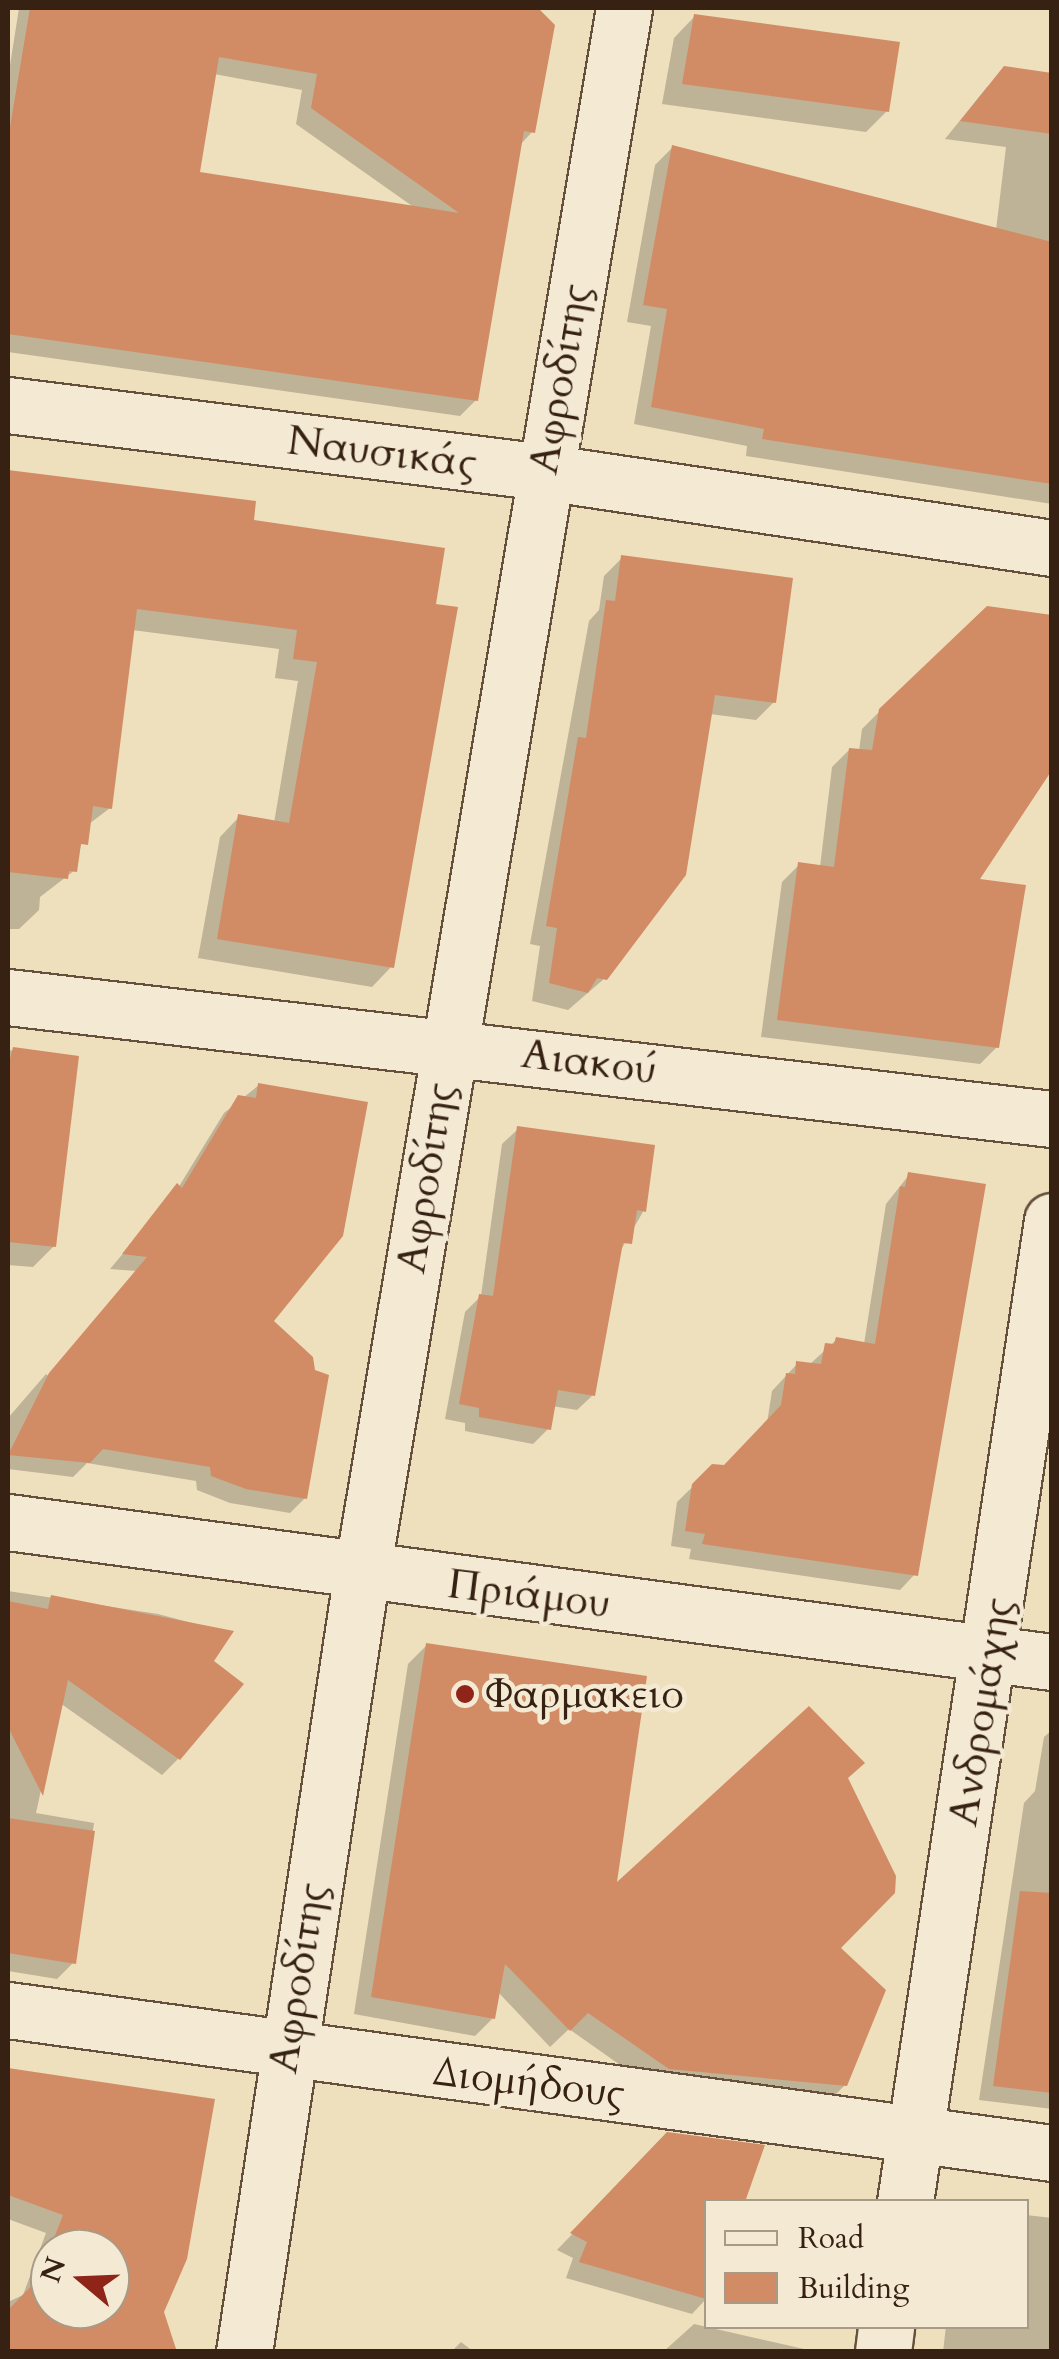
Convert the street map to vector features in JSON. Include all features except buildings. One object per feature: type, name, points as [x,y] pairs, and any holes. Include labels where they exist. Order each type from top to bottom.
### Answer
[{"type":"street","name":"Αφροδίτης","points":[[244,2352],[286,2051],[362,1572],[624,8]]},
{"type":"street","name":"Ναυσικάς","points":[[8,405],[544,472],[1052,548]]},
{"type":"street","name":"Αιακού","points":[[8,997],[448,1045],[1052,1119]]},
{"type":"street","name":"Ανδρομάχης","points":[[905,2199],[991,1653],[1052,1221]]},
{"type":"street","name":"Πριάμου","points":[[8,1522],[1052,1662]]},
{"type":"street","name":"Διομήδους","points":[[8,2010],[1052,2153]]},
{"type":"place","name":"Φαρμακειο","points":[[465,1694]]}]
